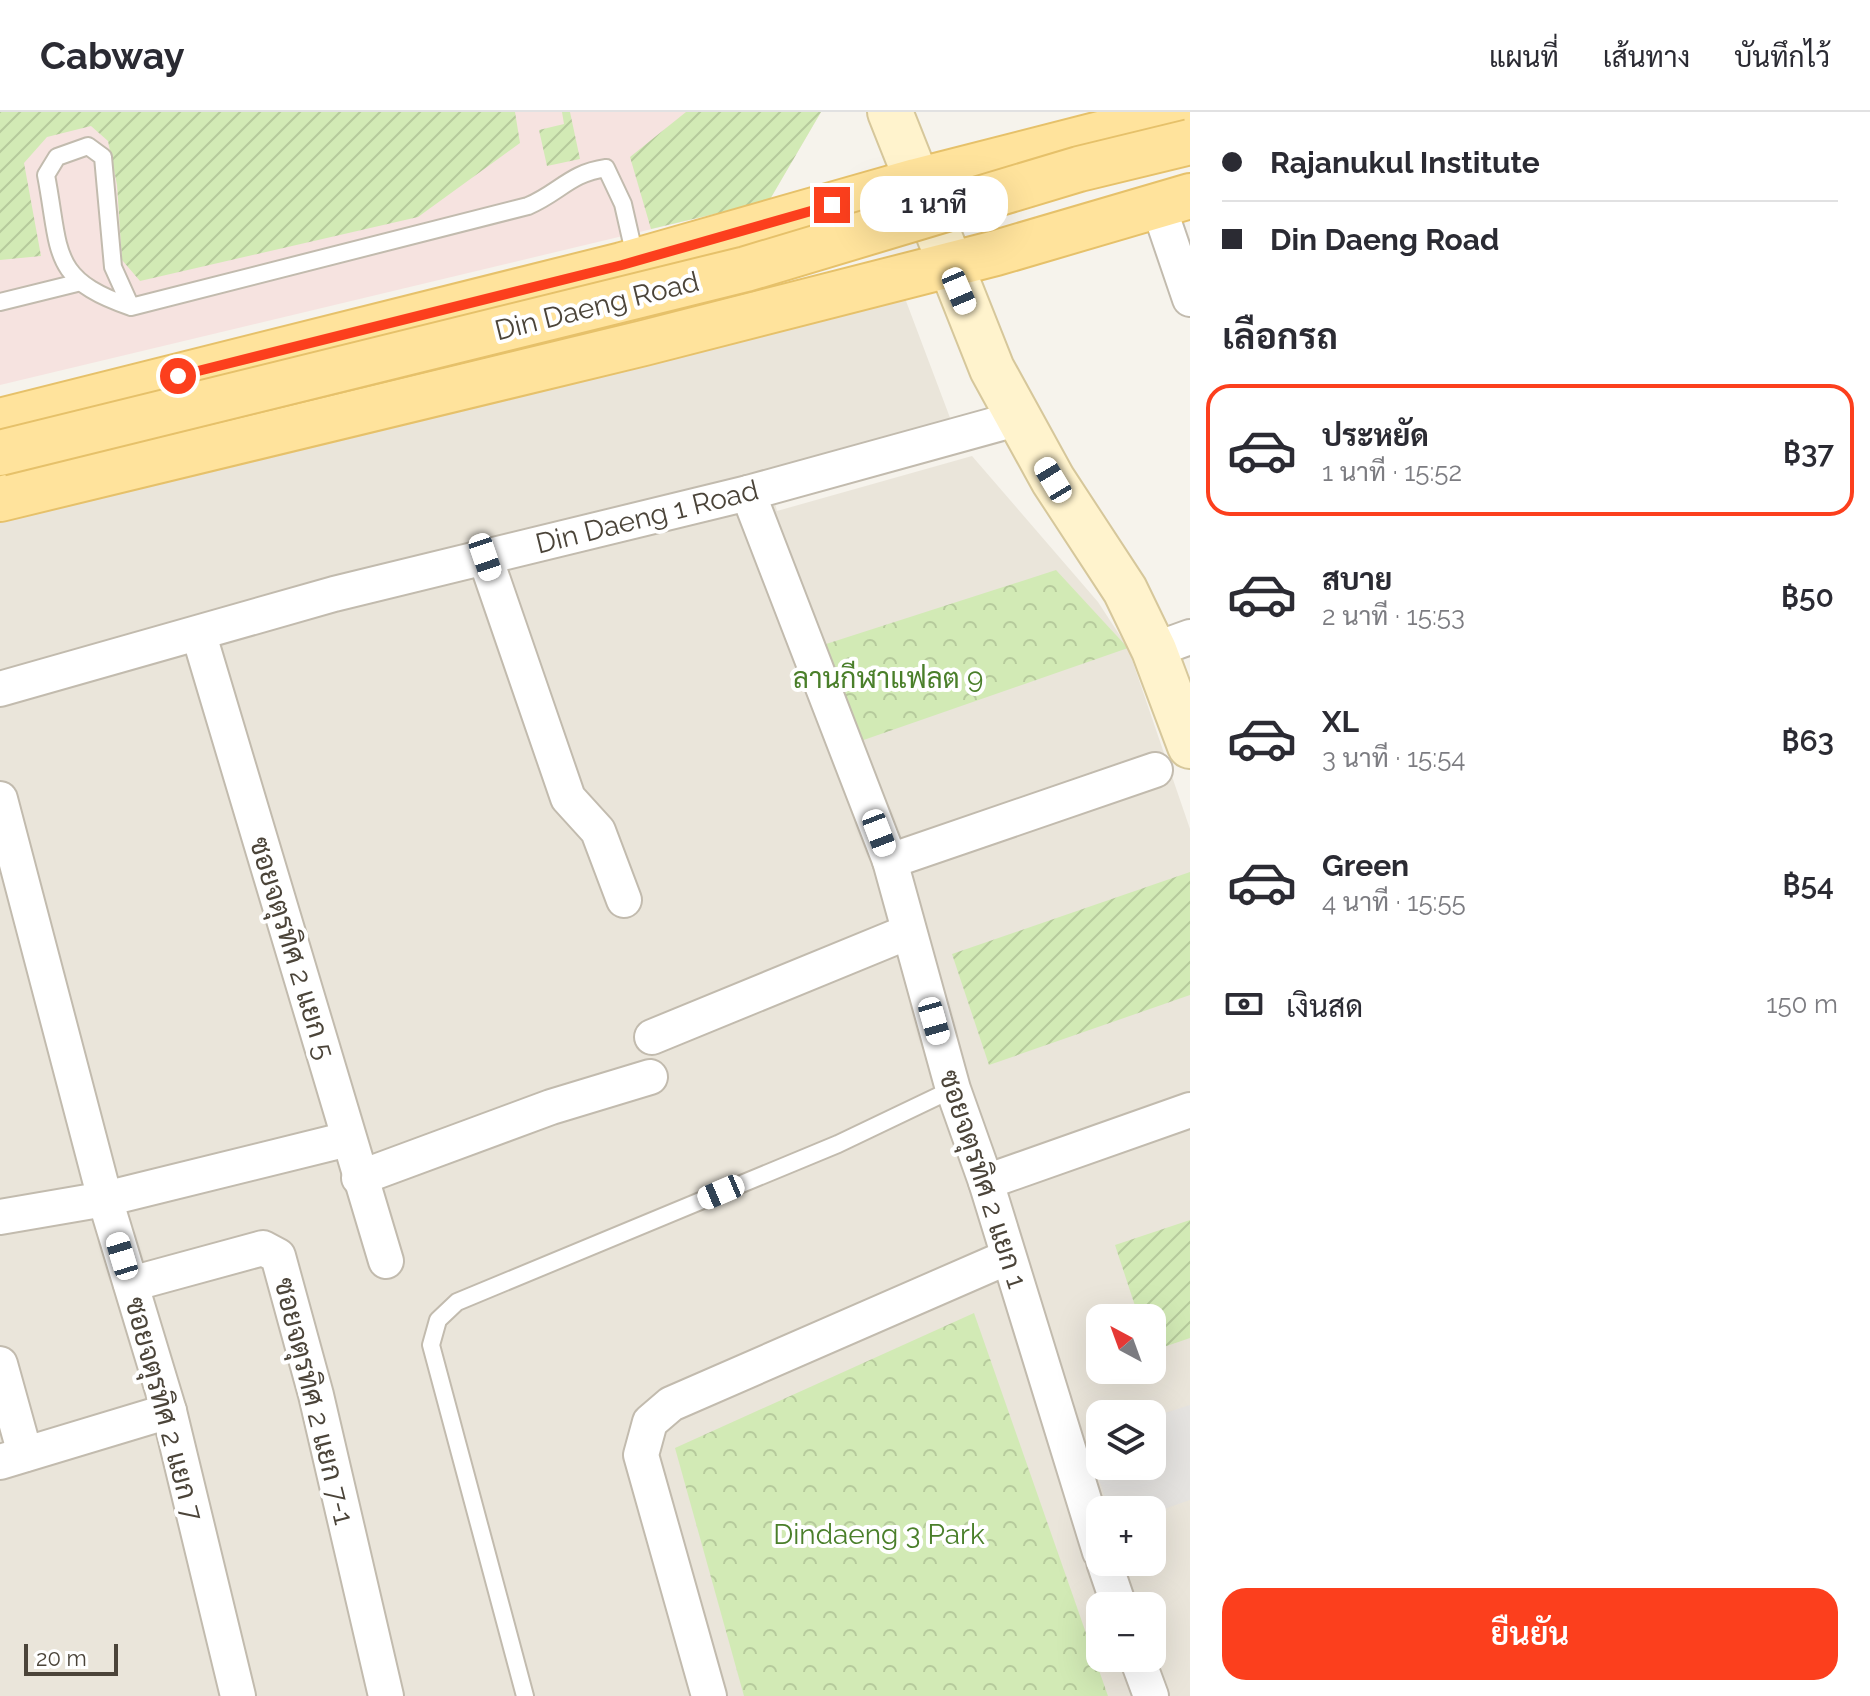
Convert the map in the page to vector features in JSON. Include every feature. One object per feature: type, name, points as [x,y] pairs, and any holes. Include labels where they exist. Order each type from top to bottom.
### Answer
[{"type":"main road","name":"Din Daeng Road","points":[[0,421],[629,263],[916,181],[1186,112]]},
{"type":"main road","name":"Din Daeng Road","points":[[0,453],[746,269],[1079,169],[1190,142]]},
{"type":"main road","name":"Din Daeng Road","points":[[0,499],[948,266],[1174,200]]},
{"type":"main road","points":[[629,263],[644,343]]},
{"type":"street","points":[[890,112],[948,266],[1016,419],[1125,590],[1172,643],[1172,758],[890,861]]},
{"type":"street","points":[[1174,200],[1190,299]]},
{"type":"street","name":"Din Daeng 1 Road","points":[[0,689],[199,635],[334,594],[748,493],[1016,419]]},
{"type":"street","name":"ซอยจตุรทิศ 2 แยก 1","points":[[748,493],[890,861],[953,1089],[986,1182],[1086,1507]]},
{"type":"street","points":[[485,557],[568,798],[598,831],[624,900]]},
{"type":"street","name":"ซอยจตุรทิศ 2 แยก 5","points":[[199,635],[386,1261]]},
{"type":"street","name":"ซอยจตุรทิศ 2 แยก 7","points":[[0,799],[12,893],[169,1411],[238,1696]]},
{"type":"street","points":[[652,1037],[908,932]]},
{"type":"street","points":[[359,1178],[551,1107],[650,1077]]},
{"type":"street","points":[[986,1182],[1190,1110]]},
{"type":"street","points":[[0,1217],[105,1199],[348,1139]]},
{"type":"street","name":"ซอยจตุรทิศ 2 แยก 7-1","points":[[131,1284],[263,1248],[278,1256],[316,1395],[386,1696]]},
{"type":"street","points":[[709,1696],[641,1455],[650,1422],[671,1404],[1008,1257]]},
{"type":"street","points":[[0,1364],[13,1458],[169,1411]]},
{"type":"street","points":[[1142,1672],[1151,1696]]},
{"type":"lane","points":[[131,307],[113,267],[103,157],[88,146],[57,157],[46,175],[63,263],[77,283],[97,296],[131,307],[528,206],[547,198],[582,171],[606,168],[623,204],[629,263]]},
{"type":"lane","points":[[0,302],[77,283]]},
{"type":"lane","points":[[525,1696],[431,1345],[438,1320],[457,1302],[838,1144],[953,1089]]},
{"type":"shaded area","points":[[0,112],[821,112],[769,201],[0,385]]},
{"type":"shaded area","points":[[903,293],[955,431],[773,495],[777,511],[972,456],[1098,602],[1128,648],[1190,829],[1190,1696],[0,1696],[0,515]]},
{"type":"shaded area","points":[[1190,1405],[1190,1500],[1166,1508],[1166,1496],[1104,1496],[1099,1480],[1166,1480],[1166,1413]]},
{"type":"green space","points":[[0,112],[515,112],[520,143],[418,217],[140,281],[122,260],[117,185],[108,141],[91,126],[47,137],[24,163],[41,256],[0,260]]},
{"type":"green space","points":[[562,112],[570,112],[580,159],[547,166],[539,130],[564,124]]},
{"type":"green space","points":[[686,112],[821,112],[769,201],[651,229],[630,157]]},
{"type":"green space","name":"ลานกีฬาแฟลต 9","points":[[1056,570],[1128,648],[855,743],[823,645]]},
{"type":"green space","points":[[1190,872],[1190,995],[989,1065],[952,954]]},
{"type":"green space","points":[[1190,1220],[1190,1338],[1166,1346],[1166,1304],[1134,1304],[1115,1245]]},
{"type":"green space","name":"Dindaeng 3 Park","points":[[974,1313],[1086,1633],[1086,1672],[1100,1672],[1108,1696],[744,1696],[675,1448]]},
{"type":"route","points":[[178,376],[622,265],[832,205]]}]
